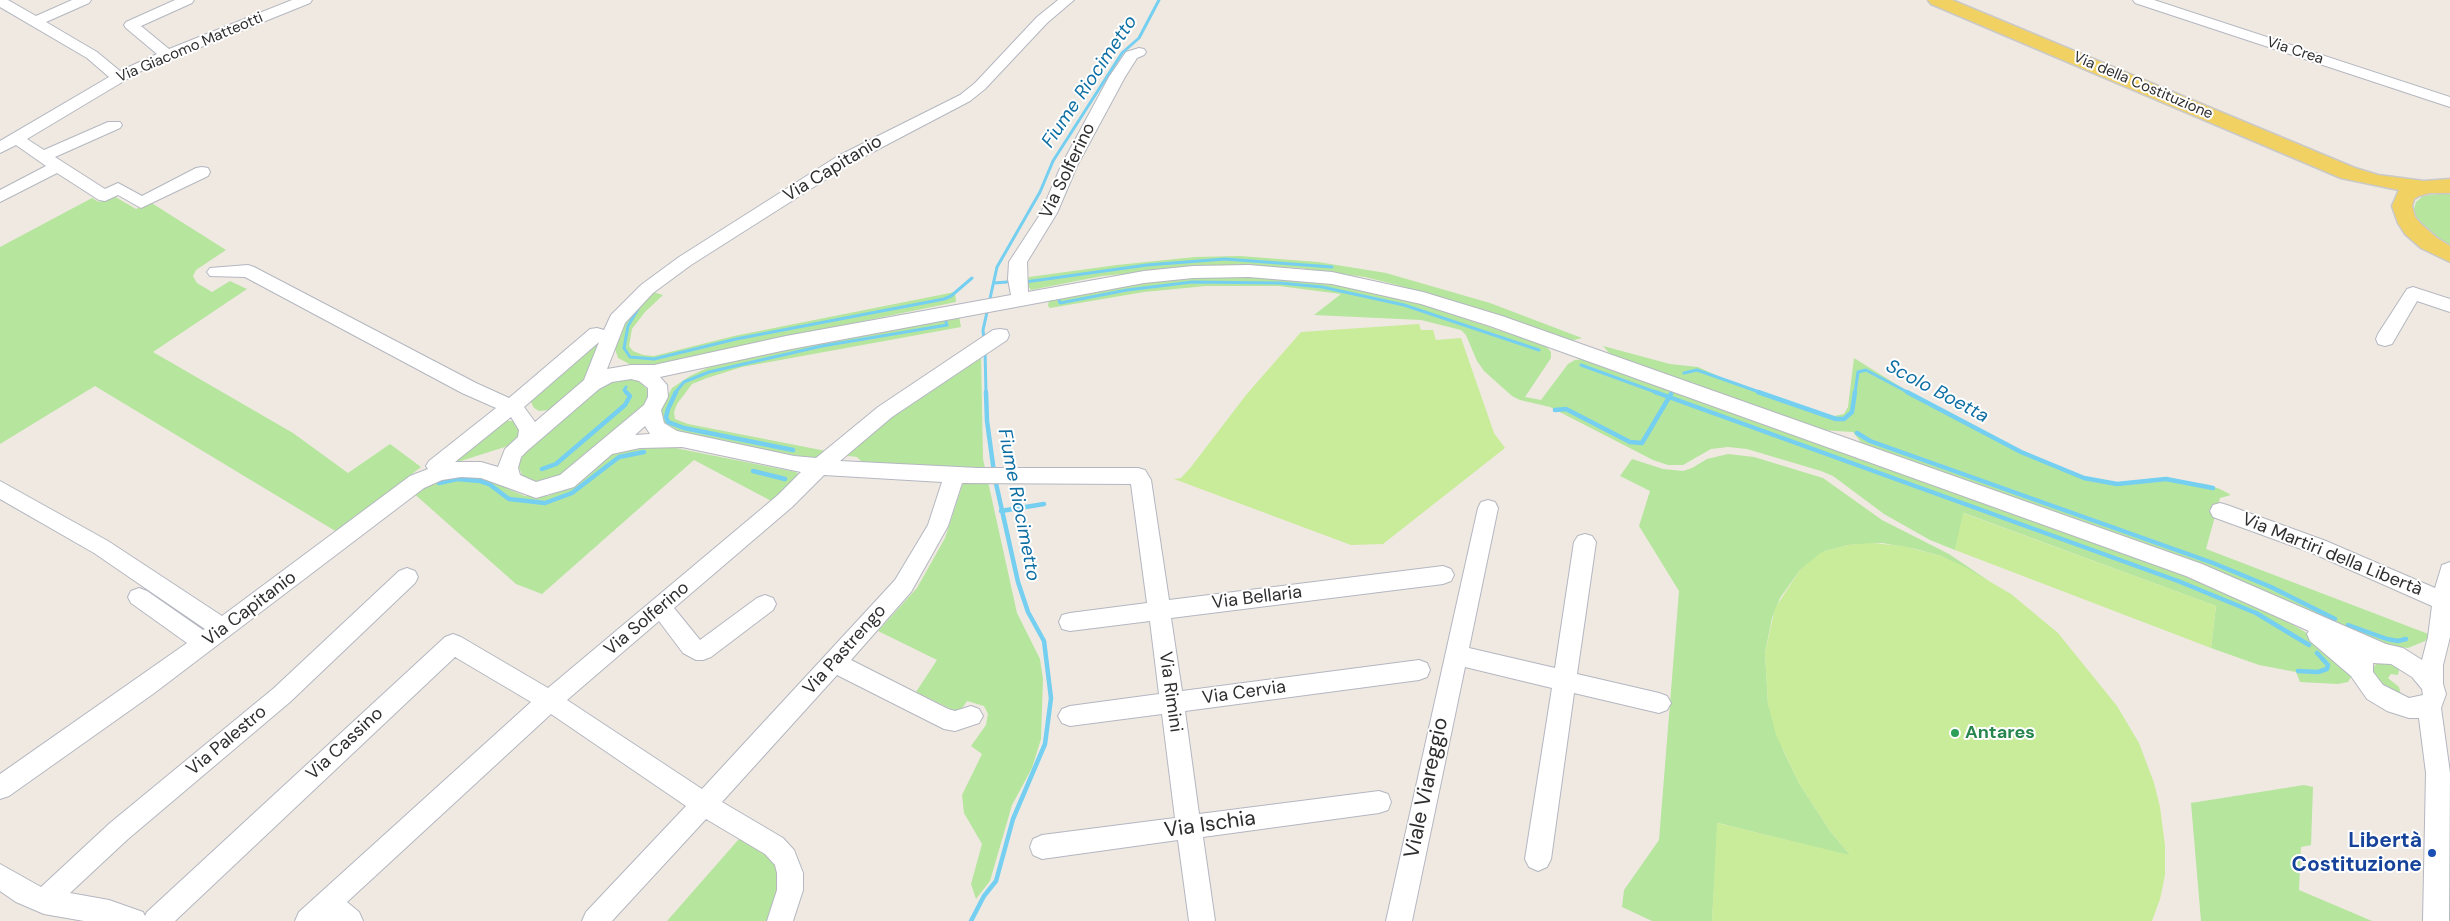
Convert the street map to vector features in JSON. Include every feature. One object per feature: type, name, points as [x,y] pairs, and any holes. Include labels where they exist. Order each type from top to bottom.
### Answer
[{"type":"main road","name":"Via della Costituzione","points":[[1937,0],[2348,173],[2374,188],[2403,212],[2416,232],[2450,254]]},
{"type":"main road","name":"Via della Costituzione","points":[[2348,173],[2378,181],[2423,187],[2450,186]]},
{"type":"main road","points":[[2403,212],[2402,206],[2405,196],[2423,187]]},
{"type":"street","points":[[35,22],[84,0]]},
{"type":"street","points":[[167,55],[132,24],[187,0]]},
{"type":"street","name":"Via Giacomo Matteotti","points":[[0,148],[119,78],[167,55],[306,0]]},
{"type":"street","name":"Via Capitanio","points":[[436,466],[515,410],[602,339],[628,307],[664,275],[852,156],[965,98],[980,86],[1042,20],[1067,0]]},
{"type":"street","name":"Via Crea","points":[[2140,0],[2450,102]]},
{"type":"street","points":[[0,1],[92,56],[119,78]]},
{"type":"street","name":"Via Solferino","points":[[1012,300],[1017,279],[1018,262],[1049,213],[1061,189],[1069,166],[1117,77],[1131,55],[1139,52]]},
{"type":"street","points":[[44,156],[114,125]]},
{"type":"street","points":[[17,139],[104,196],[118,188],[141,203],[202,172]]},
{"type":"street","points":[[0,197],[58,166]]},
{"type":"street","points":[[216,272],[248,271],[469,388],[515,410],[538,416],[560,412]]},
{"type":"street","points":[[511,479],[508,468],[512,454],[592,384],[608,376],[634,372],[654,372],[719,357],[983,305],[1144,277],[1219,271],[1307,275],[1384,288],[1458,308],[2194,570],[2392,655],[2420,670],[2431,695]]},
{"type":"street","points":[[2384,339],[2412,293],[2450,306]]},
{"type":"street","name":"Via Solferino","points":[[308,921],[549,701],[785,501],[819,467],[885,412],[1000,335]]},
{"type":"street","points":[[602,339],[611,359],[622,368],[654,381],[658,390],[654,403],[655,427],[686,442]]},
{"type":"street","name":"Via Capitanio","points":[[592,384],[602,339]]},
{"type":"street","name":"Via Capitanio","points":[[0,788],[95,723],[204,643],[416,482],[439,473],[461,469],[481,470],[511,479],[528,489],[555,486],[576,475],[607,449],[654,403],[663,389],[677,377],[719,357]]},
{"type":"street","points":[[515,410],[529,430],[527,439]]},
{"type":"street","points":[[607,449],[640,441],[686,442],[772,460],[819,467],[955,476]]},
{"type":"street","name":"Via Rimini","points":[[955,476],[1010,477],[1134,474],[1141,480],[1202,921]]},
{"type":"street","name":"Via Pastrengo","points":[[603,918],[704,804],[891,600],[914,569],[938,526],[955,476]]},
{"type":"street","points":[[0,489],[101,547],[223,629]]},
{"type":"street","name":"Viale Viareggio","points":[[1399,921],[1488,508]]},
{"type":"street","name":"Via Martiri della Libertà","points":[[2220,511],[2319,547],[2446,602]]},
{"type":"street","points":[[1538,859],[1586,542]]},
{"type":"street","name":"Via Martiri della Libertà","points":[[2436,921],[2438,773],[2431,695],[2432,665],[2446,602],[2450,571]]},
{"type":"street","name":"Via Bellaria","points":[[1070,622],[1443,575]]},
{"type":"street","name":"Via Palestro","points":[[44,901],[119,831],[282,695],[407,577]]},
{"type":"street","points":[[139,597],[204,643]]},
{"type":"street","points":[[661,607],[691,646],[696,650],[703,650],[765,604]]},
{"type":"street","name":"Via Martiri della Libertà","points":[[2275,605],[2330,642],[2361,671],[2375,692],[2402,706],[2415,709],[2431,695]]},
{"type":"street","points":[[2361,671],[2361,662],[2366,656],[2427,652],[2439,638]]},
{"type":"street","name":"Via Cassino","points":[[156,921],[453,644],[549,701]]},
{"type":"street","points":[[1456,655],[1658,703]]},
{"type":"street","points":[[834,662],[944,719],[955,721],[971,716]]},
{"type":"street","name":"Via Cervia","points":[[1070,716],[1419,670]]},
{"type":"street","points":[[549,701],[704,804],[774,846],[785,858],[790,873],[790,890],[780,921]]},
{"type":"street","name":"Via Martiri della Libertà","points":[[2402,706],[2414,720],[2435,752]]},
{"type":"street","name":"Via Ischia","points":[[1042,847],[1379,802]]},
{"type":"street","points":[[0,876],[25,892],[44,901],[108,913],[134,921]]},
{"type":"street","points":[[328,903],[350,921]]},
{"type":"green space","points":[[2450,192],[2450,248],[2423,228],[2416,218],[2414,209],[2416,202],[2423,196]]},
{"type":"green space","points":[[112,195],[136,209],[150,202],[226,250],[196,270],[193,276],[197,283],[212,292],[230,281],[247,289],[153,352],[293,433],[348,473],[390,444],[421,467],[337,532],[95,386],[0,444],[0,247],[92,198],[99,202]]},
{"type":"green space","points":[[1240,256],[1318,262],[1386,273],[1490,303],[1582,338],[1570,341],[1470,307],[1365,277],[1300,268],[1215,265],[1102,276],[1031,290],[1027,284],[1029,277],[1117,265],[1195,257]]},
{"type":"green space","points":[[1242,276],[1297,279],[1335,284],[1424,305],[1546,346],[1551,352],[1551,358],[1525,397],[1541,400],[1568,364],[1575,360],[1583,359],[2190,576],[2268,611],[2302,630],[2329,648],[2349,668],[2351,677],[2348,682],[2338,684],[2300,682],[2296,672],[2259,665],[2211,648],[2216,606],[1964,513],[1955,550],[1930,540],[1884,514],[1833,476],[1821,471],[1747,449],[1728,447],[1711,449],[1683,465],[1668,465],[1653,460],[1550,407],[1520,400],[1512,396],[1484,371],[1477,361],[1466,335],[1461,330],[1421,320],[1314,315],[1341,294],[1279,286],[1206,286],[1144,292],[1050,308],[1048,306],[1049,300],[1131,284]]},
{"type":"green space","points":[[650,291],[663,295],[645,312],[632,329],[629,346],[633,351],[643,355],[654,356],[734,336],[955,292],[956,302],[747,345],[662,366],[635,367],[618,358],[614,346],[623,321]]},
{"type":"green space","points":[[959,316],[961,327],[742,367],[707,378],[692,384],[677,404],[674,412],[675,419],[688,424],[826,451],[817,459],[741,446],[665,428],[659,413],[672,388],[707,368],[734,360]]},
{"type":"green space","points":[[1419,324],[1421,330],[1433,330],[1436,340],[1461,338],[1494,433],[1505,448],[1383,544],[1351,545],[1174,479],[1181,478],[1191,467],[1246,395],[1301,332]]},
{"type":"green space","points":[[604,333],[588,380],[550,410],[539,411],[534,408],[531,397]]},
{"type":"green space","points":[[1603,346],[1670,364],[1698,367],[1729,381],[1834,416],[1844,414],[1848,407],[1854,358],[1912,394],[1987,435],[2033,457],[2089,479],[2113,484],[2165,479],[2205,484],[2220,489],[2231,495],[2220,498],[2206,549],[2431,635],[2425,641],[2408,648],[2384,645],[1863,445],[1853,432],[1820,430],[1611,355]]},
{"type":"green space","points":[[981,355],[983,459],[1017,613],[1040,659],[1043,679],[1041,739],[1032,768],[1012,805],[990,881],[976,899],[971,884],[982,844],[964,813],[962,795],[982,754],[971,746],[986,725],[988,714],[984,706],[967,701],[959,713],[916,692],[937,660],[878,631],[917,588],[945,538],[968,468],[862,462],[857,457],[840,455],[876,422]]},
{"type":"green space","points":[[626,379],[639,381],[647,389],[648,399],[645,405],[566,474],[541,482],[527,479],[522,475],[518,465],[523,453],[597,389],[610,382]]},
{"type":"green space","points":[[506,421],[514,421],[522,434],[508,446],[442,467],[497,425]]},
{"type":"green space","points":[[629,446],[670,447],[796,472],[799,475],[777,504],[694,460],[542,594],[516,584],[411,491],[417,487],[464,473],[502,483],[508,489],[525,496],[548,496],[572,487],[612,454]]},
{"type":"green space","points":[[1728,454],[1754,457],[1823,478],[1882,520],[1949,554],[1989,581],[1941,556],[1882,543],[1848,545],[1825,551],[1800,570],[1780,598],[1772,618],[1765,653],[1768,704],[1783,750],[1799,783],[1830,831],[1851,856],[1718,823],[1712,921],[1652,921],[1622,907],[1624,890],[1659,840],[1679,591],[1639,526],[1650,491],[1620,476],[1632,459],[1663,469],[1683,471],[1707,459]]},
{"type":"green space","points":[[1963,513],[2216,606],[2211,648],[1955,550]]},
{"type":"green space","name":"Antares","points":[[1871,543],[1903,546],[1941,556],[1965,567],[2011,594],[2058,633],[2117,706],[2139,743],[2154,783],[2160,807],[2165,846],[2165,875],[2160,899],[2152,921],[1712,921],[1717,823],[1850,855],[1830,831],[1799,783],[1776,735],[1768,704],[1765,653],[1775,608],[1800,570],[1825,551],[1848,545]]},
{"type":"green space","points":[[2378,662],[2400,665],[2398,675],[2391,674],[2388,678],[2399,687],[2402,699],[2374,680],[2372,669]]},
{"type":"green space","points":[[2304,785],[2313,787],[2311,845],[2301,847],[2299,890],[2372,921],[2201,921],[2191,803]]},
{"type":"green space","points":[[739,839],[770,858],[776,865],[780,879],[769,921],[667,921]]},
{"type":"waterway","name":"Fiume Riocimetto","points":[[984,340],[983,330],[997,267],[1040,192],[1053,161],[1122,53],[1139,38],[1159,0]]},
{"type":"waterway","points":[[1025,282],[1147,265],[1225,259],[1332,267]]},
{"type":"waterway","points":[[638,309],[628,326],[624,348],[630,357],[654,359],[736,339],[944,299],[951,296],[972,278]]},
{"type":"waterway","points":[[994,283],[1007,282]]},
{"type":"waterway","points":[[1059,300],[1060,303],[1127,290],[1192,282],[1280,283],[1322,287],[1404,305],[1539,350]]},
{"type":"waterway","points":[[675,393],[684,382],[709,372],[822,346],[947,325],[946,322]]},
{"type":"waterway","name":"Fiume Riocimetto","points":[[985,349],[986,393]]},
{"type":"waterway","points":[[1581,365],[1658,393]]},
{"type":"waterway","name":"Scolo Boetta","points":[[1684,373],[1697,370],[1762,393]]},
{"type":"waterway","name":"Scolo Boetta","points":[[1855,393],[1858,372],[1866,370],[1909,393]]},
{"type":"waterway","points":[[542,469],[556,464],[625,405],[630,396],[624,390],[626,387]]},
{"type":"waterway","points":[[676,392],[668,409],[666,417],[668,422],[684,428],[793,450]]},
{"type":"waterway","name":"Fiume Riocimetto","points":[[986,392],[987,421],[994,472]]},
{"type":"waterway","points":[[1655,392],[1669,397]]},
{"type":"waterway","name":"Scolo Boetta","points":[[1758,392],[1836,419],[1844,419],[1852,412],[1855,392]]},
{"type":"waterway","name":"Scolo Boetta","points":[[1907,392],[2021,452],[2084,478],[2117,484],[2166,479],[2213,488]]},
{"type":"waterway","name":"Scolo Boetta","points":[[1555,410],[1566,409],[1630,442],[1642,443],[1669,397]]},
{"type":"waterway","points":[[1669,397],[2178,581],[2256,613],[2309,645]]},
{"type":"waterway","points":[[1857,433],[1870,441],[2213,563],[2271,587],[2335,619]]},
{"type":"waterway","points":[[439,483],[457,479],[480,481],[489,484],[509,499],[545,503],[572,493],[619,457],[644,452]]},
{"type":"waterway","points":[[753,471],[785,479]]},
{"type":"waterway","name":"Fiume Riocimetto","points":[[995,479],[1002,511]]},
{"type":"waterway","name":"Scolo Boetta","points":[[1002,511],[1044,504]]},
{"type":"waterway","name":"Fiume Riocimetto","points":[[971,921],[984,896],[996,881],[1013,819],[1045,744],[1051,698],[1044,641],[1028,612],[1018,582],[1002,511]]},
{"type":"waterway","points":[[2348,625],[2387,639],[2398,641],[2406,639]]},
{"type":"waterway","points":[[2298,671],[2318,672],[2327,669],[2328,665],[2317,653]]},
{"type":"place","name":"Antares","points":[[1955,733]]},
{"type":"place","name":"Libertà Costituzione","points":[[2432,853]]}]
